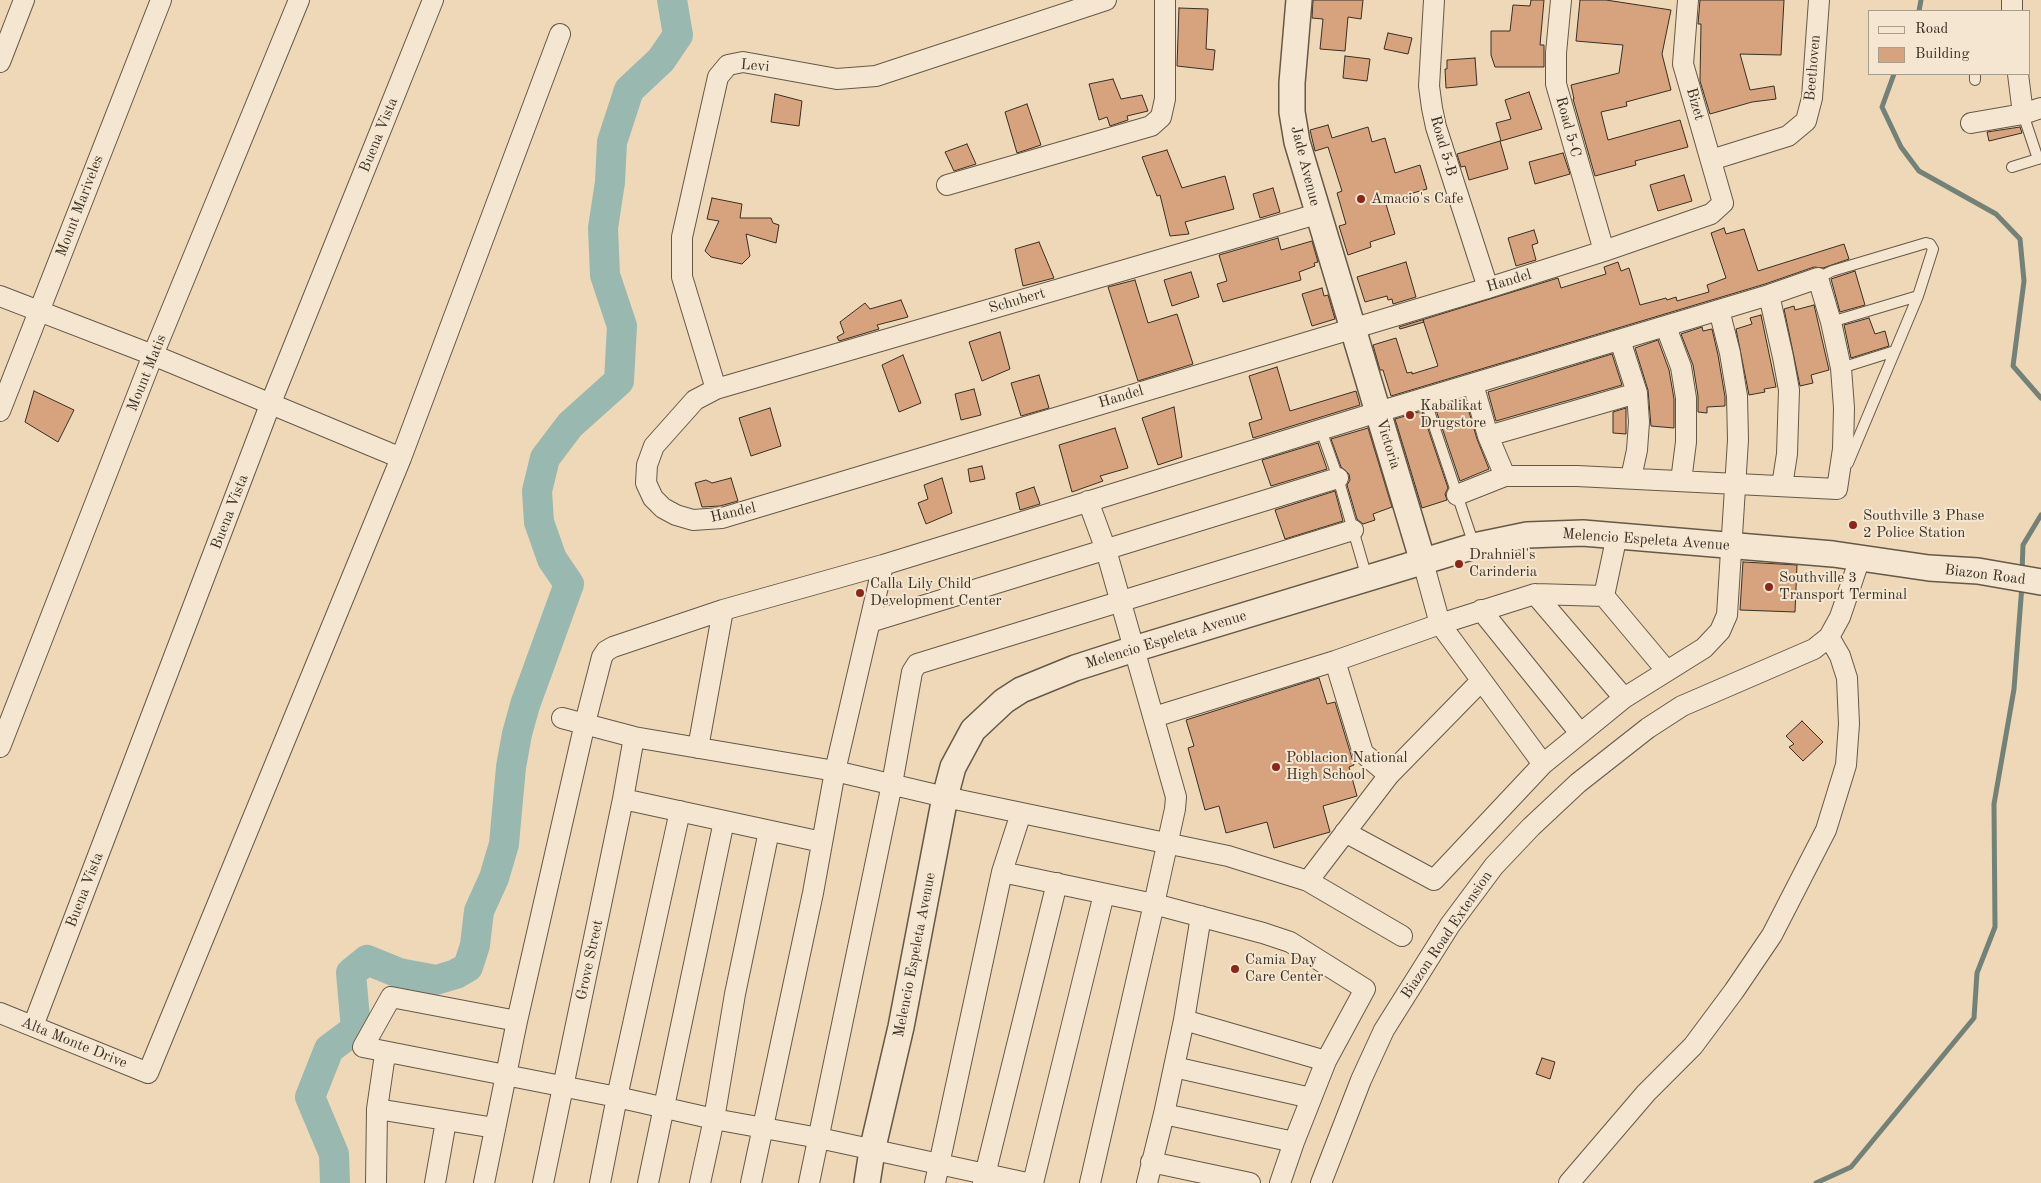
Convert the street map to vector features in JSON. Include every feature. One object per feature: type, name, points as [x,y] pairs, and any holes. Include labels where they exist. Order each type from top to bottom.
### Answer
[{"type":"street","points":[[0,62],[24,0]]},
{"type":"street","name":"Mount Mariveles","points":[[0,411],[160,0]]},
{"type":"street","name":"Mount Matis","points":[[0,747],[153,355],[299,0]]},
{"type":"street","name":"Buena Vista","points":[[33,1026],[270,405],[433,0]]},
{"type":"street","name":"Levi","points":[[716,389],[682,277],[682,237],[718,77],[728,65],[743,62],[837,79],[876,76],[1106,0]]},
{"type":"street","points":[[947,185],[1151,126],[1161,117],[1164,99],[1165,0]]},
{"type":"street","name":"Jade Avenue","points":[[1299,0],[1292,83],[1292,112],[1297,142],[1354,327]]},
{"type":"street","name":"Road 5-B","points":[[1434,0],[1429,86],[1432,108],[1436,127],[1488,288]]},
{"type":"street","name":"Road 5-C","points":[[1561,0],[1556,53],[1556,84],[1604,251]]},
{"type":"street","name":"Bizet","points":[[1688,0],[1684,64],[1722,195],[1721,203]]},
{"type":"street","name":"Beethoven","points":[[1711,160],[1788,136],[1806,121],[1812,98],[1819,0]]},
{"type":"street","points":[[0,296],[153,355],[401,458],[560,34]]},
{"type":"street","points":[[1971,123],[2032,111],[2018,75]]},
{"type":"street","name":"Handel","points":[[716,389],[695,400],[654,446],[647,465],[646,483],[653,498],[663,508],[692,520],[711,520],[733,515],[1488,288],[1711,214],[1721,203]]},
{"type":"street","name":"Schubert","points":[[716,389],[1318,214]]},
{"type":"street","points":[[484,1183],[516,1021],[585,723],[602,657],[606,651],[723,610],[883,565],[1378,412],[1770,295],[1818,278],[1831,322],[1841,368],[1844,408],[1841,468],[1837,489],[1632,478],[1505,476],[1457,495]]},
{"type":"street","points":[[1770,295],[1789,390],[1787,454],[1782,486]]},
{"type":"street","points":[[1345,832],[1434,880],[1543,764],[1624,698],[1704,648],[1720,631],[1727,615],[1733,546],[1738,440],[1737,396],[1730,353],[1719,310]]},
{"type":"street","points":[[1666,326],[1680,367],[1686,398],[1686,442],[1681,481]]},
{"type":"street","name":"Victoria","points":[[1354,327],[1423,562]]},
{"type":"street","points":[[1620,340],[1637,393],[1637,450],[1632,478]]},
{"type":"street","points":[[1473,384],[1488,436],[1505,476]]},
{"type":"street","points":[[1488,436],[1637,393]]},
{"type":"street","name":"Alta Monte Drive","points":[[0,1014],[148,1074],[401,458]]},
{"type":"street","points":[[870,622],[1338,478]]},
{"type":"street","points":[[1088,501],[1106,550],[1176,796],[1175,809],[1154,904],[1090,1183]]},
{"type":"street","points":[[809,1183],[892,784],[912,672],[917,664],[1078,613],[1121,602],[1354,530]]},
{"type":"street","name":"Melencio Espeleta Avenue","points":[[867,1183],[872,1151],[901,1027],[945,797],[953,768],[973,730],[1004,701],[1043,680],[1134,649],[1474,546],[1528,535],[1583,533],[1617,535],[1833,554]]},
{"type":"street","points":[[1604,596],[1617,535]]},
{"type":"street","name":"Biazon Road","points":[[1833,554],[1929,568],[2040,593]]},
{"type":"street","name":"Biazon Road Extension","points":[[1321,1183],[1361,1080],[1384,1030],[1450,925],[1494,866],[1531,827],[1578,783],[1648,728],[1682,706],[1814,649],[1829,637],[1840,617],[1860,558]]},
{"type":"street","points":[[1423,562],[1440,624],[1543,764]]},
{"type":"street","points":[[751,1183],[802,947],[835,771],[883,565]]},
{"type":"street","points":[[1154,717],[1335,661],[1481,610],[1536,594],[1604,596],[1666,670]]},
{"type":"street","points":[[1536,594],[1624,698]]},
{"type":"street","points":[[698,748],[723,610]]},
{"type":"street","points":[[1481,610],[1580,733]]},
{"type":"street","points":[[1569,1183],[1646,1092],[1693,1046],[1734,991],[1772,935],[1826,830],[1846,765],[1849,724],[1848,678],[1840,656],[1829,637]]},
{"type":"street","points":[[1335,661],[1363,753],[1388,774]]},
{"type":"street","points":[[1308,880],[1388,774],[1481,681]]},
{"type":"street","points":[[562,718],[634,737],[835,771],[945,797],[1228,856],[1308,880],[1402,936]]},
{"type":"street","name":"Grove Street","points":[[542,1183],[564,1086],[634,737]]},
{"type":"street","points":[[623,798],[822,842]]},
{"type":"street","points":[[600,1183],[680,811]]},
{"type":"street","points":[[937,1174],[1002,872],[1021,812]]},
{"type":"street","points":[[648,1183],[724,821]]},
{"type":"street","points":[[700,1183],[714,1119],[735,994],[769,831]]},
{"type":"street","points":[[1002,872],[1154,904],[1290,942],[1365,989],[1326,1061],[1280,1183]]},
{"type":"street","points":[[983,1179],[1057,883]]},
{"type":"street","points":[[1033,1183],[1104,894]]},
{"type":"street","points":[[1147,1183],[1184,1020],[1201,916]]},
{"type":"street","points":[[516,1021],[391,997],[364,1047],[564,1086],[714,1119],[819,1138],[872,1151],[937,1174],[1026,1183]]},
{"type":"street","points":[[1184,1020],[1326,1061]]},
{"type":"street","points":[[376,1183],[377,1109],[384,1061],[389,1053]]},
{"type":"street","points":[[1174,1067],[1311,1098]]},
{"type":"street","points":[[377,1109],[495,1128]]},
{"type":"street","points":[[1164,1114],[1294,1142]]},
{"type":"street","points":[[435,1183],[446,1121]]},
{"type":"street","points":[[1151,1162],[1250,1183]]},
{"type":"lane","points":[[2012,167],[2039,159],[2032,111]]},
{"type":"lane","points":[[1818,278],[1832,271],[1926,243],[1930,244],[1933,249],[1918,296],[1895,352],[1848,463],[1841,468]]},
{"type":"lane","points":[[1831,322],[1918,296]]},
{"type":"lane","points":[[1841,368],[1895,352]]},
{"type":"lane","points":[[1425,399],[1474,546]]},
{"type":"lane","points":[[1321,430],[1338,478],[1367,578]]},
{"type":"building","points":[[1313,0],[1363,0],[1361,19],[1348,17],[1345,51],[1320,49],[1323,19],[1312,18]]},
{"type":"building","points":[[1531,0],[1544,0],[1540,45],[1544,45],[1544,67],[1495,67],[1491,55],[1491,31],[1510,31],[1513,5],[1530,6]]},
{"type":"building","points":[[1580,0],[1606,0],[1671,10],[1662,54],[1671,90],[1626,102],[1627,106],[1601,112],[1608,140],[1680,120],[1688,147],[1635,161],[1636,165],[1595,176],[1573,99],[1571,85],[1619,73],[1623,45],[1576,41]]},
{"type":"building","points":[[1700,0],[1784,0],[1781,55],[1740,54],[1750,90],[1774,86],[1776,99],[1752,102],[1710,114],[1700,81],[1701,24],[1698,24]]},
{"type":"building","points":[[1179,8],[1208,9],[1206,49],[1215,50],[1213,70],[1177,66]]},
{"type":"building","points":[[1388,33],[1412,38],[1408,54],[1384,49]]},
{"type":"building","points":[[1345,56],[1370,59],[1367,81],[1343,78]]},
{"type":"building","points":[[1475,58],[1477,85],[1446,88],[1445,69],[1447,69],[1447,60]]},
{"type":"building","points":[[1113,79],[1121,99],[1142,95],[1148,111],[1127,116],[1128,120],[1110,126],[1107,117],[1099,120],[1089,84]]},
{"type":"building","points":[[1529,92],[1542,129],[1501,141],[1496,123],[1511,119],[1505,100]]},
{"type":"building","points":[[775,94],[802,101],[799,126],[771,122]]},
{"type":"building","points":[[1027,104],[1041,145],[1017,153],[1005,112]]},
{"type":"building","points":[[1328,125],[1332,138],[1368,127],[1372,142],[1385,138],[1395,173],[1420,165],[1427,189],[1385,201],[1395,234],[1370,242],[1371,247],[1348,255],[1339,226],[1346,224],[1337,193],[1342,191],[1328,147],[1315,151],[1310,130]]},
{"type":"building","points":[[2020,127],[2022,133],[1989,141],[1987,132]]},
{"type":"building","points":[[1500,141],[1508,169],[1469,180],[1465,166],[1461,167],[1457,154]]},
{"type":"building","points":[[967,144],[976,164],[954,171],[945,152]]},
{"type":"building","points":[[1167,150],[1182,188],[1225,176],[1234,209],[1185,222],[1189,234],[1170,236],[1160,195],[1157,196],[1142,157]]},
{"type":"building","points":[[1563,153],[1570,174],[1535,184],[1529,162]]},
{"type":"building","points":[[1684,175],[1692,201],[1658,211],[1650,185]]},
{"type":"building","points":[[1273,188],[1280,212],[1260,218],[1253,194]]},
{"type":"building","points":[[712,198],[742,204],[740,218],[771,218],[773,223],[779,225],[776,243],[746,234],[750,256],[742,264],[711,257],[705,251],[719,221],[707,219]]},
{"type":"building","points":[[1724,228],[1726,234],[1744,229],[1758,271],[1844,244],[1849,259],[1823,268],[1814,267],[1765,284],[1391,396],[1383,370],[1380,370],[1373,345],[1396,338],[1407,373],[1412,372],[1412,374],[1438,366],[1424,322],[1400,329],[1399,327],[1558,278],[1561,288],[1606,274],[1604,267],[1618,262],[1621,271],[1629,268],[1640,305],[1666,298],[1667,300],[1676,297],[1677,301],[1709,292],[1707,285],[1726,278],[1711,233]]},
{"type":"building","points":[[1534,230],[1538,243],[1532,245],[1536,260],[1516,266],[1508,238]]},
{"type":"building","points":[[1278,238],[1281,250],[1312,241],[1318,262],[1314,263],[1315,266],[1299,272],[1301,280],[1223,302],[1217,284],[1227,281],[1219,255]]},
{"type":"building","points":[[1039,242],[1054,278],[1023,286],[1015,249]]},
{"type":"building","points":[[1406,262],[1416,297],[1393,304],[1392,299],[1388,300],[1387,296],[1365,302],[1357,277]]},
{"type":"building","points":[[1855,271],[1865,305],[1840,312],[1831,279]]},
{"type":"building","points":[[1191,272],[1199,297],[1172,306],[1164,280]]},
{"type":"building","points":[[1135,280],[1148,323],[1177,314],[1193,364],[1138,381],[1108,287]]},
{"type":"building","points":[[1322,288],[1324,296],[1328,295],[1335,319],[1312,326],[1302,294]]},
{"type":"building","points":[[901,300],[908,317],[877,325],[879,329],[839,341],[837,337],[844,333],[840,322],[865,303],[870,309]]},
{"type":"building","points":[[1814,305],[1829,370],[1811,375],[1813,383],[1800,386],[1784,309],[1794,306],[1795,310]]},
{"type":"building","points":[[1761,315],[1776,387],[1764,389],[1765,392],[1749,395],[1736,329],[1752,324],[1750,318]]},
{"type":"building","points":[[1869,318],[1875,334],[1885,331],[1889,346],[1851,358],[1844,325]]},
{"type":"building","points":[[1702,327],[1703,331],[1712,329],[1725,397],[1725,406],[1707,407],[1707,413],[1698,412],[1698,396],[1693,365],[1681,334]]},
{"type":"building","points":[[1000,332],[1010,369],[982,381],[969,342]]},
{"type":"building","points":[[1658,340],[1669,370],[1674,399],[1674,428],[1651,426],[1648,390],[1635,348]]},
{"type":"building","points":[[1612,354],[1622,385],[1496,421],[1488,392]]},
{"type":"building","points":[[903,355],[921,403],[899,412],[882,365]]},
{"type":"building","points":[[1277,367],[1290,411],[1356,391],[1360,405],[1253,438],[1249,423],[1262,419],[1249,376]]},
{"type":"building","points":[[1039,375],[1049,408],[1021,416],[1011,383]]},
{"type":"building","points":[[974,389],[981,415],[961,420],[955,394]]},
{"type":"building","points":[[34,391],[74,410],[58,442],[25,422]]},
{"type":"building","points":[[1465,398],[1477,439],[1489,469],[1460,481],[1435,407]]},
{"type":"building","points":[[1174,407],[1182,457],[1158,465],[1142,418]]},
{"type":"building","points":[[770,408],[781,446],[751,456],[739,418]]},
{"type":"building","points":[[1626,408],[1626,434],[1613,433],[1613,412]]},
{"type":"building","points":[[1422,411],[1448,488],[1445,494],[1447,500],[1422,508],[1395,419]]},
{"type":"building","points":[[1115,428],[1128,468],[1100,476],[1103,481],[1072,492],[1059,445]]},
{"type":"building","points":[[1368,428],[1392,507],[1373,514],[1375,520],[1363,524],[1357,519],[1347,485],[1350,480],[1349,474],[1341,467],[1331,439]]},
{"type":"building","points":[[1318,443],[1327,469],[1271,486],[1262,460]]},
{"type":"building","points":[[982,466],[985,479],[970,482],[968,469]]},
{"type":"building","points":[[731,478],[738,501],[720,506],[702,507],[695,483],[706,480],[712,483]]},
{"type":"building","points":[[942,478],[952,513],[926,524],[918,503],[928,499],[924,485]]},
{"type":"building","points":[[1034,487],[1040,504],[1020,510],[1016,493]]},
{"type":"building","points":[[1335,491],[1343,521],[1285,539],[1275,510]]},
{"type":"building","name":"Southville 3 Transport Terminal","points":[[1743,562],[1797,565],[1795,612],[1740,610]]},
{"type":"building","name":"Poblacion National High School","points":[[1319,678],[1327,704],[1335,702],[1354,765],[1349,767],[1357,796],[1323,806],[1330,832],[1274,848],[1267,822],[1226,833],[1219,806],[1205,810],[1188,748],[1194,746],[1186,720]]},
{"type":"building","points":[[1802,721],[1823,742],[1803,761],[1789,747],[1794,744],[1786,736]]},
{"type":"building","points":[[1542,1058],[1555,1062],[1550,1079],[1536,1074]]},
{"type":"waterway","points":[[335,1183],[334,1154],[310,1097],[329,1049],[356,1029],[351,973],[367,960],[399,973],[436,980],[456,974],[468,967],[475,945],[479,911],[494,878],[504,844],[511,767],[517,734],[525,705],[569,584],[552,559],[539,522],[537,491],[545,458],[570,425],[619,381],[622,326],[605,275],[603,228],[610,182],[612,142],[629,90],[661,60],[678,35],[672,0]]},
{"type":"waterway","points":[[1919,10],[1921,0]]},
{"type":"waterway","points":[[1894,75],[1882,107],[1901,147],[1919,171],[1996,214],[2020,239],[2024,281],[2013,366],[2041,398]]},
{"type":"waterway","points":[[2022,572],[2023,545],[2041,515]]},
{"type":"waterway","points":[[1816,1183],[1851,1167],[1974,1018],[1977,973],[1995,927],[1994,804],[2014,689],[2022,585]]},
{"type":"place","name":"Amacio's Cafe","points":[[1361,199]]},
{"type":"place","name":"Kabalikat Drugstore","points":[[1410,415]]},
{"type":"place","name":"Southville 3 Phase 2 Police Station","points":[[1853,525]]},
{"type":"place","name":"Drahniel's Carinderia","points":[[1459,564]]},
{"type":"place","name":"Southville 3 Transport Terminal","points":[[1769,587]]},
{"type":"place","name":"Calla Lily Child Development Center","points":[[860,593]]},
{"type":"place","name":"Poblacion National High School","points":[[1276,767]]},
{"type":"place","name":"Camia Day Care Center","points":[[1235,969]]}]
